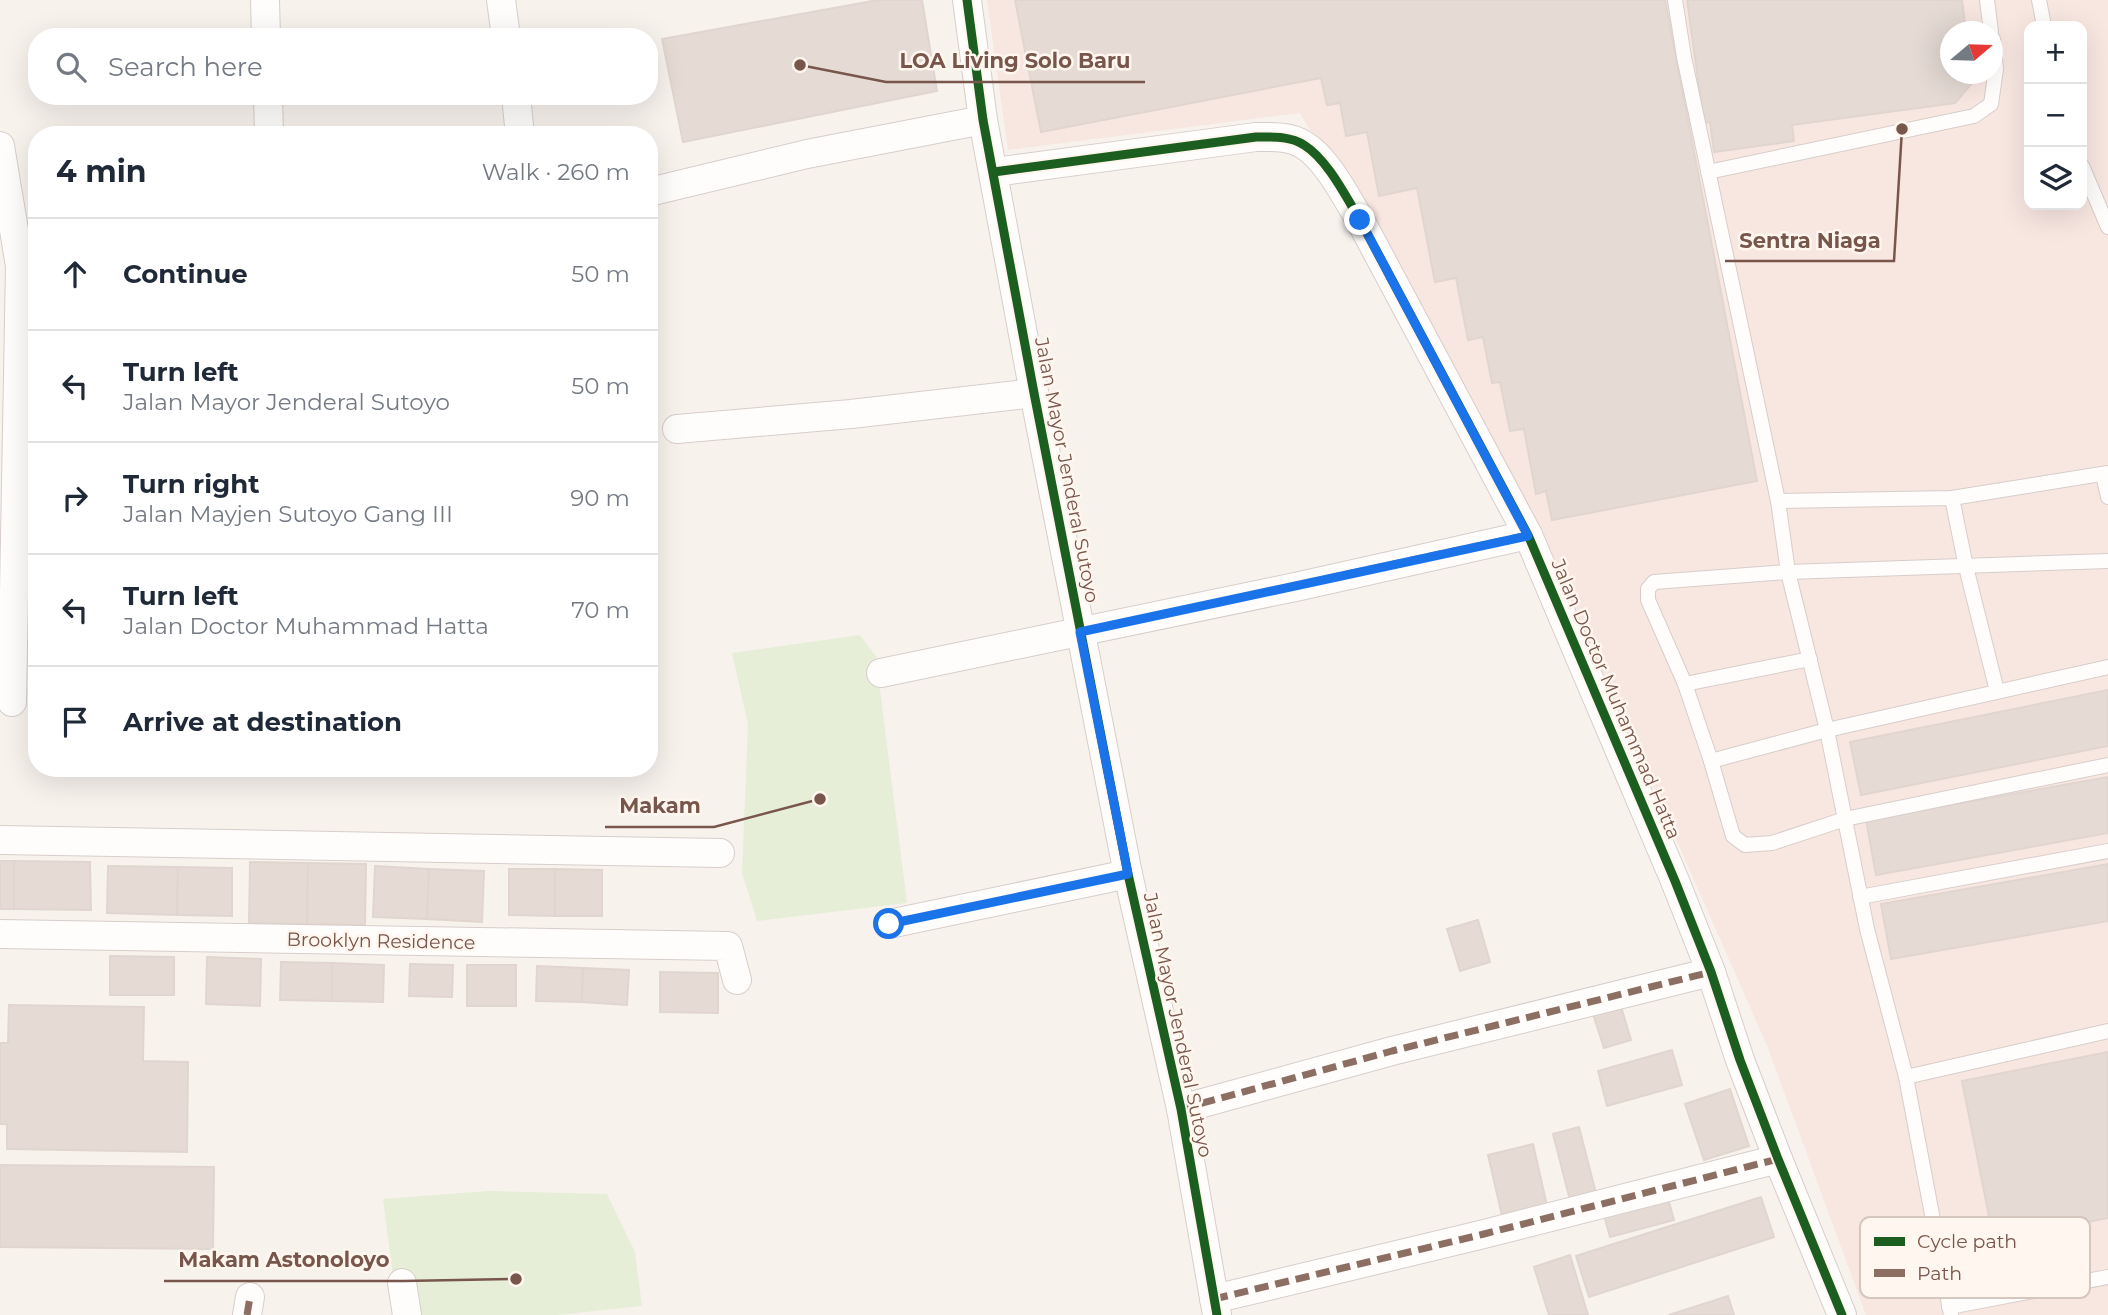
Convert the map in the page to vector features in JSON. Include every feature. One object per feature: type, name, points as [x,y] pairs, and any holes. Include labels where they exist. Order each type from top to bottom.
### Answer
[{"type":"street","points":[[265,0],[266,28]]},
{"type":"street","points":[[500,0],[505,28]]},
{"type":"street","name":"Jalan Mayor Jenderal Sutoyo","points":[[967,0],[983,120],[1034,393],[1128,874],[1181,1109],[1215,1307]]},
{"type":"street","points":[[268,105],[269,126]]},
{"type":"street","points":[[517,105],[519,126]]},
{"type":"street","points":[[658,190],[807,154],[983,120]]},
{"type":"street","name":"Jalan Doctor Muhammad Hatta","points":[[994,172],[1280,136],[1304,144],[1333,178],[1360,220],[1528,536],[1675,881],[1711,972],[1740,1060],[1778,1159],[1842,1315]]},
{"type":"street","points":[[0,146],[19,265],[12,702]]},
{"type":"street","points":[[677,429],[1034,393]]},
{"type":"street","points":[[881,673],[1528,536]]},
{"type":"street","points":[[0,840],[720,853]]},
{"type":"street","points":[[889,924],[1128,874]]},
{"type":"street","name":"Brooklyn Residence","points":[[0,934],[728,946],[737,980]]},
{"type":"street","points":[[1181,1109],[1392,1051],[1711,972]]},
{"type":"street","points":[[1215,1307],[1484,1234],[1778,1159]]},
{"type":"street","points":[[402,1283],[407,1315]]},
{"type":"lane","points":[[1675,0],[1684,57],[1778,501],[1788,572],[1827,730],[1860,897],[1906,1077],[1932,1217]]},
{"type":"lane","points":[[1987,0],[1990,21]]},
{"type":"lane","points":[[2039,0],[2043,21]]},
{"type":"lane","points":[[1708,172],[1974,116],[1992,104],[1994,84]]},
{"type":"lane","points":[[2087,178],[2108,226]]},
{"type":"lane","points":[[1778,501],[1952,498],[2105,474],[2108,497]]},
{"type":"lane","points":[[1952,498],[1997,691]]},
{"type":"lane","points":[[2108,561],[1788,572],[1654,582],[1648,589],[1648,600],[1685,684],[1732,836],[1745,845],[1772,843],[1845,819],[2108,765]]},
{"type":"lane","points":[[1685,684],[1810,659]]},
{"type":"lane","points":[[1711,761],[1827,730],[2108,667]]},
{"type":"lane","points":[[1860,897],[2108,851]]},
{"type":"lane","points":[[1906,1077],[2108,1031]]},
{"type":"lane","points":[[2090,1281],[2108,1277]]},
{"type":"lane","points":[[1950,1311],[2010,1298]]},
{"type":"shaded area","points":[[987,0],[2108,0],[2108,1315],[1866,1315],[1768,1048],[1540,530],[1462,386],[1300,113],[1008,150]]},
{"type":"green space","points":[[860,635],[881,663],[885,679],[880,689],[907,903],[757,921],[742,873],[748,724],[732,653]]},
{"type":"green space","points":[[488,1191],[607,1194],[635,1252],[642,1306],[558,1315],[398,1315],[383,1199]]},
{"type":"building","points":[[878,0],[922,0],[937,91],[683,142],[662,39]]},
{"type":"building","points":[[1015,0],[1665,0],[1757,481],[1552,520],[1546,491],[1536,494],[1524,429],[1510,431],[1500,382],[1492,383],[1483,337],[1468,340],[1456,278],[1435,282],[1417,188],[1379,196],[1367,132],[1346,136],[1340,103],[1327,105],[1321,78],[1041,132]]},
{"type":"building","points":[[1687,0],[1962,0],[1965,21],[1940,21],[1940,84],[1971,84],[1955,103],[1792,125],[1794,141],[1714,152],[1710,122],[1704,123]]},
{"type":"building","points":[[2108,690],[2108,746],[1861,795],[1850,742]]},
{"type":"building","points":[[2108,777],[2108,833],[1876,875],[1866,820]]},
{"type":"building","points":[[0,861],[14,861],[14,909],[0,909]]},
{"type":"building","points":[[14,861],[90,862],[91,910],[14,909]]},
{"type":"building","points":[[250,862],[308,863],[307,924],[249,923]]},
{"type":"building","points":[[308,863],[366,864],[365,925],[307,924]]},
{"type":"building","points":[[2108,864],[2108,921],[1891,959],[1881,904]]},
{"type":"building","points":[[108,866],[178,867],[177,915],[107,913]]},
{"type":"building","points":[[375,866],[429,869],[427,919],[373,917]]},
{"type":"building","points":[[178,867],[232,868],[232,916],[177,915]]},
{"type":"building","points":[[429,869],[484,871],[482,922],[427,919]]},
{"type":"building","points":[[509,869],[555,869],[555,916],[509,915]]},
{"type":"building","points":[[555,869],[602,870],[602,916],[555,916]]},
{"type":"building","points":[[1478,920],[1490,962],[1460,971],[1447,929]]},
{"type":"building","points":[[110,956],[174,957],[174,995],[110,995]]},
{"type":"building","points":[[207,957],[261,959],[260,1006],[206,1004]]},
{"type":"building","points":[[281,962],[332,963],[332,1001],[280,1000]]},
{"type":"building","points":[[332,963],[384,965],[383,1002],[332,1001]]},
{"type":"building","points":[[410,964],[453,965],[452,997],[409,996]]},
{"type":"building","points":[[467,965],[516,965],[516,1006],[467,1006]]},
{"type":"building","points":[[537,966],[583,968],[582,1002],[536,1001]]},
{"type":"building","points":[[583,968],[629,970],[627,1005],[582,1002]]},
{"type":"building","points":[[660,972],[718,973],[718,1013],[660,1012]]},
{"type":"building","points":[[1620,1003],[1631,1040],[1604,1048],[1592,1011]]},
{"type":"building","points":[[9,1005],[144,1007],[143,1061],[188,1062],[187,1152],[7,1149],[7,1124],[0,1124],[0,1043],[8,1043]]},
{"type":"building","points":[[1672,1050],[1682,1085],[1607,1106],[1598,1071]]},
{"type":"building","points":[[2108,1052],[2108,1218],[2090,1222],[2090,1217],[1989,1217],[1962,1081]]},
{"type":"building","points":[[1730,1089],[1749,1146],[1704,1160],[1685,1104]]},
{"type":"building","points":[[1579,1127],[1597,1197],[1571,1204],[1553,1134]]},
{"type":"building","points":[[1533,1144],[1548,1210],[1503,1220],[1488,1155]]},
{"type":"building","points":[[0,1165],[214,1167],[213,1249],[0,1247]]},
{"type":"building","points":[[1666,1191],[1674,1220],[1610,1237],[1602,1208]]},
{"type":"building","points":[[1761,1197],[1774,1237],[1589,1297],[1576,1256]]},
{"type":"building","points":[[1570,1255],[1588,1315],[1549,1315],[1534,1267]]},
{"type":"building","points":[[1728,1296],[1734,1315],[1669,1315]]},
{"type":"marked path","points":[[1080,632],[1528,535]]},
{"type":"marked path","points":[[1181,1109],[1392,1051],[1711,972]]},
{"type":"marked path","points":[[1214,1299],[1778,1159]]},
{"type":"marked path","points":[[247,1315],[250,1297]]},
{"type":"cycle path","points":[[967,0],[983,120],[1034,393],[1128,874],[1181,1109],[1217,1315]]},
{"type":"cycle path","points":[[994,172],[1256,137],[1299,142],[1312,151],[1328,169],[1360,220],[1528,535],[1675,881],[1711,972],[1740,1060],[1778,1159],[1842,1315]]},
{"type":"place","name":"LOA Living Solo Baru","points":[[800,65]]},
{"type":"place","name":"Sentra Niaga","points":[[1902,129]]},
{"type":"place","name":"Makam","points":[[820,799]]},
{"type":"place","name":"Makam Astonoloyo","points":[[516,1279]]},
{"type":"route","points":[[889,924],[1128,874],[1080,632],[1528,536],[1360,220]]}]
